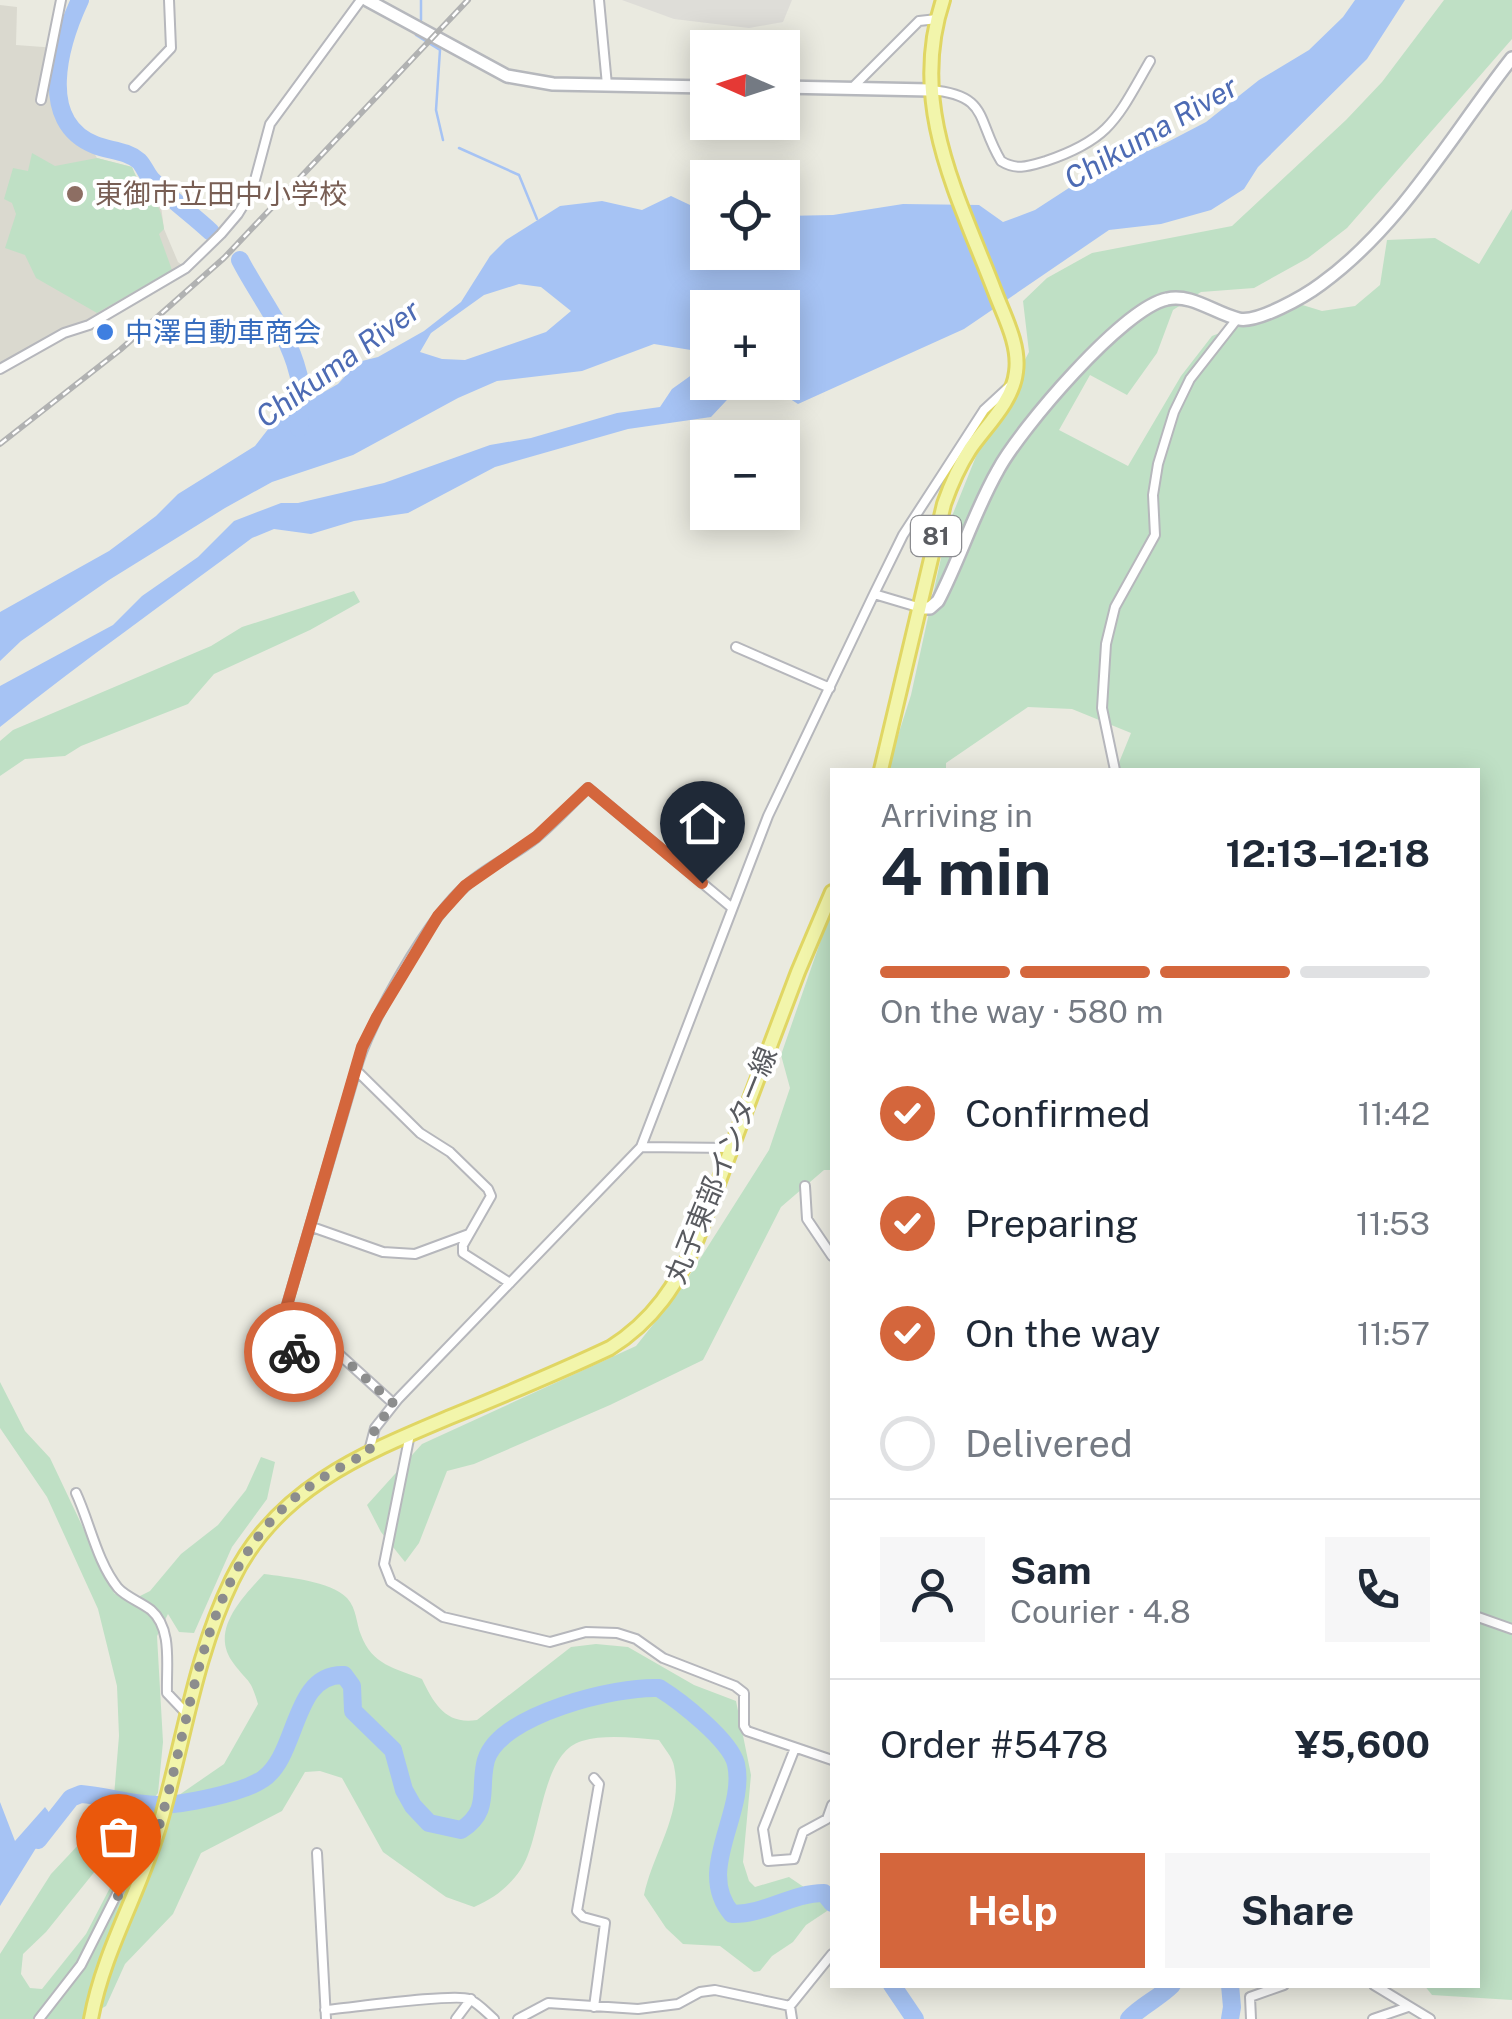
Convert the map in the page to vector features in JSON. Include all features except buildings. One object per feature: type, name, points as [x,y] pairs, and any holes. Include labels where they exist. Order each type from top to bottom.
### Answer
[{"type":"main road","points":[[364,0],[507,76],[553,84],[690,86]]},
{"type":"main road","points":[[943,0],[932,47],[930,90],[936,130],[1005,318],[1016,354],[1014,384]]},
{"type":"main road","points":[[921,608],[930,608],[938,601],[1004,460],[1073,374],[1136,314],[1155,302],[1178,297],[1238,319],[1260,316],[1321,284],[1372,238],[1511,62]]},
{"type":"main road","points":[[800,87],[930,90]]},
{"type":"main road","name":"81","points":[[881,768],[949,489],[1014,384]]},
{"type":"main road","name":"丸子東部インター線","points":[[91,2019],[102,1969],[160,1824],[186,1714],[220,1609],[250,1549],[290,1502],[330,1473],[369,1452],[600,1353],[659,1307],[684,1267],[830,897]]},
{"type":"street","points":[[41,100],[60,0]]},
{"type":"street","points":[[134,87],[170,48],[170,0]]},
{"type":"street","points":[[0,369],[64,333],[89,325],[186,268],[221,234],[252,191],[270,124],[364,0]]},
{"type":"street","points":[[599,0],[607,86]]},
{"type":"street","points":[[853,88],[918,22],[938,19]]},
{"type":"street","points":[[930,90],[956,94],[972,102],[983,116],[1001,161],[1022,168],[1081,149],[1099,136],[1116,120],[1150,61]]},
{"type":"street","points":[[1115,768],[1102,708],[1106,644],[1115,607],[1155,535],[1153,495],[1174,412],[1190,379],[1238,319]]},
{"type":"street","points":[[369,1452],[375,1428],[394,1404],[641,1147],[768,816],[874,594],[903,535],[984,410],[1014,384]]},
{"type":"street","points":[[874,594],[921,608]]},
{"type":"street","points":[[736,647],[830,688]]},
{"type":"street","points":[[394,1404],[330,1346],[306,1351],[274,1350],[362,1047],[438,916],[465,886],[536,837],[588,788],[731,907]]},
{"type":"street","points":[[356,1070],[420,1133],[450,1152],[488,1190],[491,1196],[463,1252],[510,1283]]},
{"type":"street","points":[[641,1147],[732,1148]]},
{"type":"street","points":[[805,1186],[806,1220],[830,1253]]},
{"type":"street","points":[[312,1227],[383,1252],[415,1254],[469,1234]]},
{"type":"street","points":[[410,1434],[384,1564],[391,1582],[443,1617],[532,1638],[550,1642],[572,1634],[607,1632],[636,1639],[663,1658],[744,1693],[747,1731],[830,1759]]},
{"type":"street","points":[[76,1493],[101,1558],[119,1590],[146,1606],[165,1631],[166,1693],[186,1714]]},
{"type":"street","points":[[1480,1618],[1512,1629]]},
{"type":"street","points":[[795,1748],[763,1829],[768,1862],[794,1860],[803,1832],[827,1818],[830,1810]]},
{"type":"street","points":[[594,1778],[600,1784],[577,1910],[583,1917],[605,1922],[594,2007]]},
{"type":"street","points":[[317,1852],[326,2014],[453,1995],[472,1999],[494,2019]]},
{"type":"street","points":[[40,2019],[81,1965],[130,1868],[146,1865]]},
{"type":"street","points":[[792,2019],[790,2006],[830,1956]]},
{"type":"street","points":[[1251,2019],[1250,1997],[1276,1988]]},
{"type":"street","points":[[1379,1988],[1430,2019]]},
{"type":"street","points":[[518,2019],[548,2003],[640,2014],[715,1990],[790,2006]]},
{"type":"street","points":[[456,2019],[472,1999]]},
{"type":"street","points":[[1373,2019],[1408,2007]]},
{"type":"shaded area","points":[[622,0],[792,0],[783,22],[749,28],[674,19]]},
{"type":"shaded area","name":"東御市立田中小学校","points":[[0,5],[17,7],[16,45],[57,48],[50,87],[54,110],[65,129],[91,148],[97,158],[132,167],[138,183],[161,206],[164,229],[178,262],[186,268],[0,369]]},
{"type":"green space","points":[[1444,0],[1512,0],[1512,39],[1347,228],[1308,258],[1254,288],[1201,292],[1173,310],[1157,353],[1127,395],[1090,375],[1059,430],[1128,466],[1181,376],[1212,336],[1296,303],[1322,311],[1355,306],[1380,285],[1387,240],[1435,238],[1479,264],[1512,209],[1512,2000],[1432,1995],[1426,1988],[1480,1988],[1480,768],[1117,768],[1131,733],[1072,709],[1028,707],[946,763],[946,768],[888,768],[911,695],[948,526],[981,444],[1029,352],[1023,301],[1047,278],[1092,253],[1232,226],[1382,82]]},
{"type":"green space","points":[[32,153],[55,166],[97,158],[132,167],[159,208],[164,229],[159,234],[172,270],[97,313],[36,278],[25,255],[5,248],[16,214],[12,203],[4,199],[13,168],[28,171]]},
{"type":"green space","points":[[354,591],[360,602],[214,674],[188,704],[65,756],[25,759],[0,776],[0,741],[13,730],[211,646],[242,627]]},
{"type":"green space","points":[[830,914],[830,1170],[824,1170],[781,1207],[703,1360],[474,1464],[447,1471],[419,1543],[405,1562],[381,1532],[367,1505],[422,1444],[636,1346],[679,1292],[769,1150],[790,1088],[781,1055]]},
{"type":"green space","points":[[0,1382],[25,1431],[50,1458],[114,1593],[128,1602],[150,1591],[181,1554],[218,1525],[246,1490],[261,1457],[275,1462],[267,1499],[232,1547],[194,1633],[179,1632],[168,1614],[157,1636],[163,1742],[158,1793],[46,1932],[23,1954],[21,1974],[30,1988],[42,1989],[86,1934],[140,1830],[179,1795],[224,1764],[258,1704],[251,1685],[227,1652],[225,1639],[231,1615],[264,1574],[308,1581],[340,1592],[353,1607],[371,1653],[422,1679],[442,1711],[457,1719],[477,1720],[571,1647],[596,1644],[628,1647],[694,1685],[736,1701],[751,1775],[743,1862],[749,1881],[755,1887],[789,1877],[826,1902],[827,1911],[806,1925],[760,1971],[754,1972],[720,1946],[683,1944],[666,1928],[644,1895],[675,1800],[673,1763],[659,1740],[601,1738],[582,1741],[568,1749],[550,1779],[521,1869],[500,1892],[474,1907],[446,1897],[383,1852],[342,1778],[320,1771],[305,1772],[282,1811],[201,1853],[173,1914],[125,1964],[106,2006],[83,2019],[0,2019],[0,1954],[51,1874],[113,1808],[119,1736],[117,1686],[98,1609],[47,1497],[0,1428]]},
{"type":"water","points":[[1355,0],[1405,0],[1367,59],[1258,167],[1244,189],[1211,210],[1161,224],[1109,230],[964,329],[798,404],[792,400],[800,400],[800,290],[690,290],[690,350],[654,344],[582,371],[497,381],[458,398],[353,455],[272,482],[225,508],[109,580],[21,641],[0,661],[0,612],[109,551],[178,494],[255,446],[276,419],[338,384],[358,362],[378,357],[424,331],[461,302],[490,256],[506,240],[560,206],[602,201],[642,210],[671,196],[690,205],[690,270],[800,270],[800,216],[833,215],[903,204],[979,205],[1003,222],[1035,210],[1092,173],[1160,146],[1206,122],[1259,80],[1309,50]],"holes":[[[519,284],[541,287],[571,311],[546,332],[465,360],[442,359],[420,352],[431,333],[484,295]]]},
{"type":"water","points":[[690,376],[690,400],[727,400],[711,417],[628,429],[495,467],[408,513],[354,521],[311,534],[274,529],[252,538],[0,727],[0,686],[113,625],[142,596],[198,557],[234,521],[281,503],[298,503],[384,483],[490,445],[531,438],[617,413],[660,407],[672,389]]},
{"type":"water","points":[[0,1802],[15,1841],[45,1807],[54,1819],[0,1906]]},
{"type":"waterway","points":[[80,0],[60,59],[59,100],[65,119],[77,134],[95,145],[134,157],[159,187],[211,232]]},
{"type":"waterway","points":[[421,0],[421,20]]},
{"type":"waterway","points":[[416,35],[440,50],[436,110],[443,140]]},
{"type":"waterway","points":[[459,148],[519,175],[537,219]]},
{"type":"waterway","name":"Chikuma River","points":[[240,260],[293,358],[300,386],[299,428]]},
{"type":"waterway","points":[[38,1840],[71,1798],[81,1794],[158,1805],[212,1797],[254,1784],[275,1767],[314,1687],[327,1678],[344,1675],[352,1686],[353,1711],[393,1750],[404,1790],[413,1806],[429,1823],[461,1830],[480,1807],[486,1760],[513,1729],[536,1716],[589,1698],[659,1688],[715,1733],[736,1764],[735,1802],[719,1860],[718,1879],[732,1914],[812,1894],[824,1893],[830,1900]]},
{"type":"waterway","points":[[894,1988],[915,2019]]},
{"type":"waterway","points":[[1129,2019],[1168,1988]]},
{"type":"waterway","points":[[1230,1988],[1230,2019]]},
{"type":"railway","points":[[0,444],[120,350],[224,258],[468,0]]},
{"type":"way so far","points":[[118,1896],[130,1868],[146,1865],[202,1657],[232,1579],[262,1532],[290,1502],[330,1473],[369,1452],[375,1428],[394,1404],[330,1346],[294,1352]]},
{"type":"place","name":"東御市立田中小学校","points":[[75,194]]},
{"type":"place","name":"中澤自動車商会","points":[[105,332]]},
{"type":"route","points":[[294,1352],[274,1350],[362,1047],[438,916],[465,886],[536,837],[588,788],[702,883]]}]
